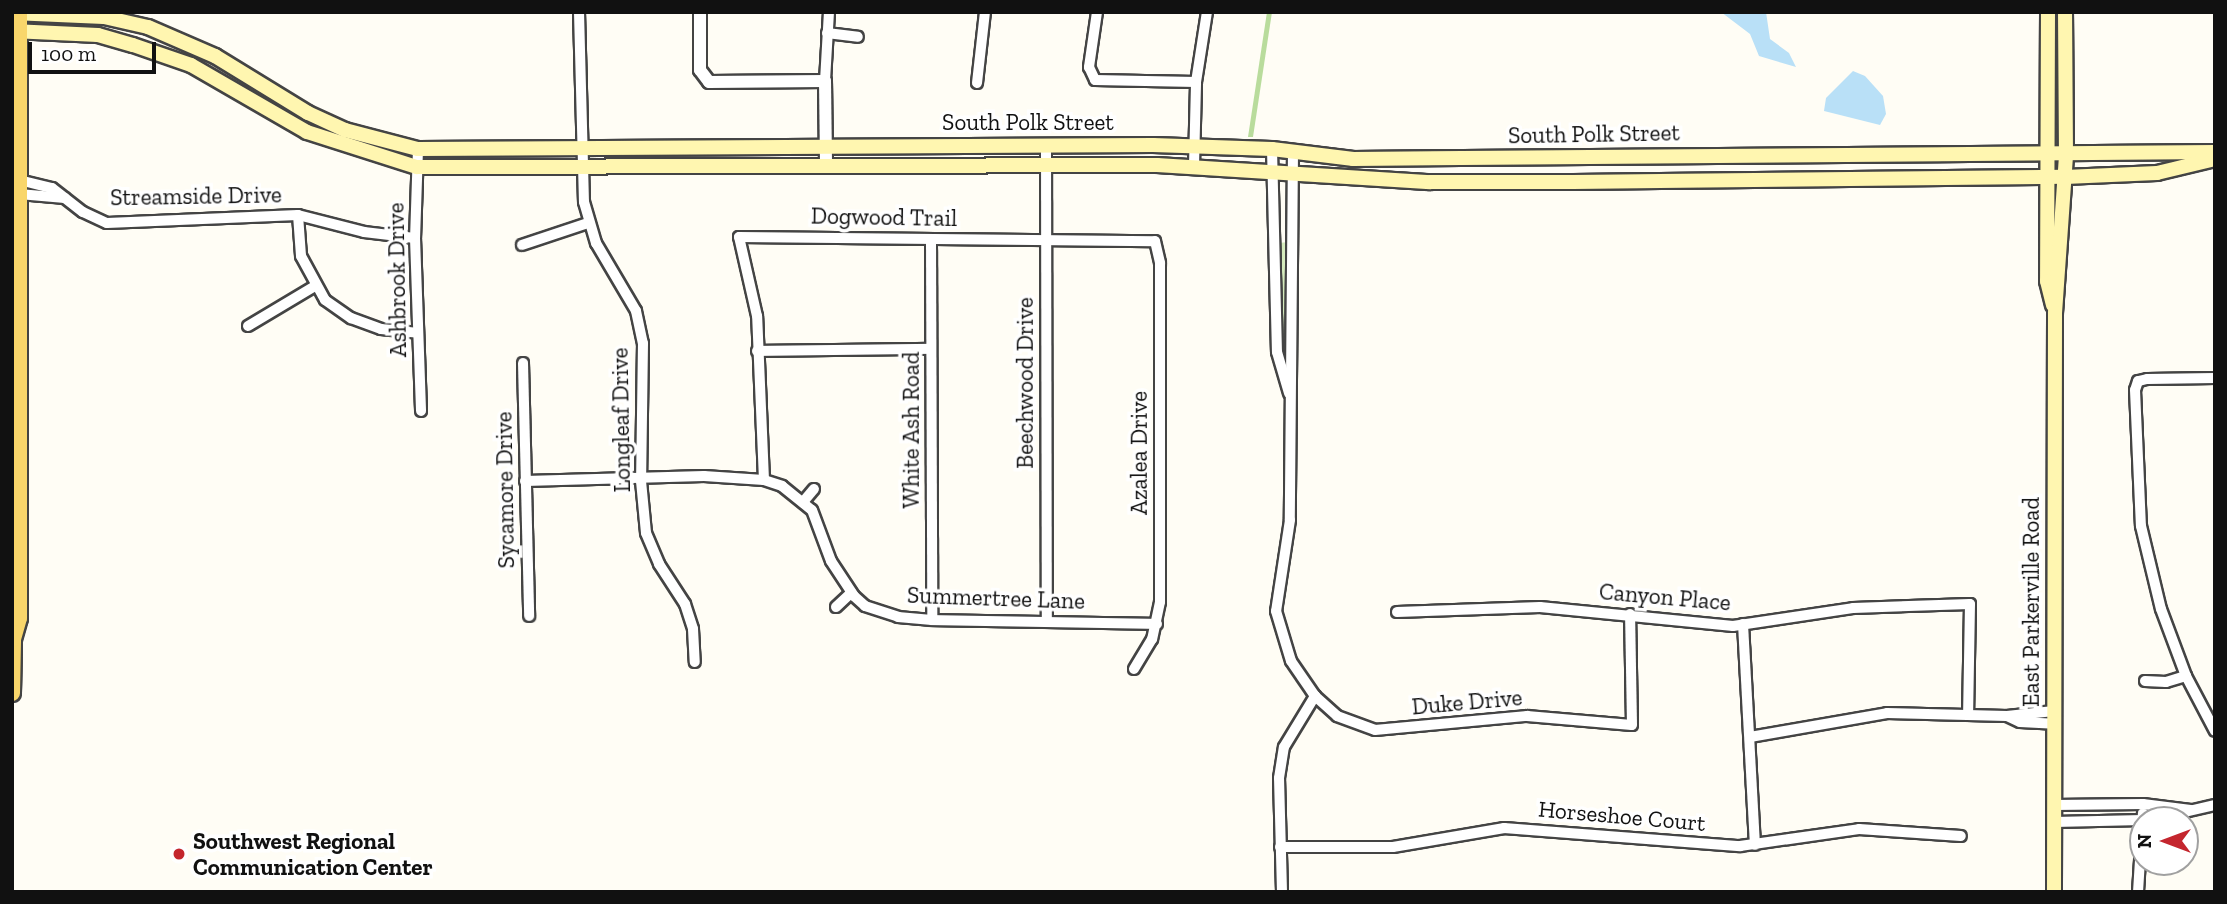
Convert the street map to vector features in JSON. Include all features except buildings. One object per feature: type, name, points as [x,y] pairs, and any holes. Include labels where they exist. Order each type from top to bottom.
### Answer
[{"type":"main road","name":"East Parkerville Road","points":[[2048,12],[2047,281],[2055,313]]},
{"type":"main road","name":"East Parkerville Road","points":[[2054,892],[2055,313],[2066,154],[2065,12]]},
{"type":"main road","name":"South Polk Street","points":[[12,13],[104,18],[148,27],[215,56],[307,113],[345,130],[418,149],[579,151],[1046,144],[1272,149],[1353,159],[2215,152]]},
{"type":"main road","points":[[12,694],[13,638],[19,607],[19,13]]},
{"type":"main road","name":"South Polk Street","points":[[19,31],[98,35],[191,65],[307,132],[417,167],[1194,166],[1430,182],[2065,177],[2157,173],[2215,159]]},
{"type":"street","name":"Longleaf Drive","points":[[579,12],[579,151],[588,223],[628,290],[643,343],[641,481],[649,542],[685,604],[693,629],[695,662]]},
{"type":"street","points":[[700,12],[700,70],[709,82],[825,81]]},
{"type":"street","points":[[826,165],[825,81],[829,12]]},
{"type":"street","points":[[977,83],[985,12]]},
{"type":"street","points":[[1097,12],[1089,67],[1095,80],[1196,82]]},
{"type":"street","points":[[1194,166],[1196,82],[1207,12]]},
{"type":"street","points":[[827,33],[858,37]]},
{"type":"street","name":"Beechwood Drive","points":[[1046,144],[1047,622]]},
{"type":"street","name":"Ashbrook Drive","points":[[418,149],[415,237],[421,411]]},
{"type":"street","points":[[1272,149],[1278,352],[1291,402]]},
{"type":"street","points":[[1291,402],[1293,151]]},
{"type":"street","name":"Streamside Drive","points":[[19,187],[65,198],[107,223],[298,215],[364,232],[415,237]]},
{"type":"street","points":[[298,215],[300,256],[326,300],[351,318],[381,329],[418,333]]},
{"type":"street","points":[[522,245],[588,223]]},
{"type":"street","points":[[1273,234],[1292,234]]},
{"type":"street","name":"Dogwood Trail","points":[[757,351],[757,316],[739,237],[1146,241]]},
{"type":"street","name":"White Ash Road","points":[[932,240],[932,620]]},
{"type":"street","name":"Azalea Drive","points":[[1134,669],[1157,624],[1160,263],[1155,241],[1146,241]]},
{"type":"street","points":[[248,326],[316,286]]},
{"type":"street","points":[[764,480],[757,351],[932,349]]},
{"type":"street","name":"Sycamore Drive","points":[[523,363],[529,616]]},
{"type":"street","points":[[2215,378],[2138,381],[2136,444],[2141,526],[2161,609],[2186,676],[2215,730]]},
{"type":"street","name":"Duke Drive","points":[[1291,402],[1290,520],[1276,611],[1291,661],[1315,696],[1337,716],[1375,730],[1527,716],[1632,725],[1630,614]]},
{"type":"street","points":[[526,481],[641,481],[704,476],[764,480],[803,502],[814,489]]},
{"type":"street","name":"Summertree Lane","points":[[803,502],[852,593],[865,606],[898,617],[932,620],[1157,624]]},
{"type":"street","points":[[836,607],[852,593]]},
{"type":"street","name":"Canyon Place","points":[[1397,612],[1539,607],[1744,624],[1853,608],[1970,604],[1968,715]]},
{"type":"street","points":[[1744,624],[1755,845]]},
{"type":"street","points":[[2145,681],[2166,682],[2186,676]]},
{"type":"street","points":[[1282,892],[1280,847],[1283,747],[1315,696]]},
{"type":"street","points":[[1749,737],[1887,713],[2007,716],[2020,722],[2054,718]]},
{"type":"street","points":[[2054,806],[2159,806]]},
{"type":"street","points":[[2054,822],[2129,820]]},
{"type":"street","name":"Horseshoe Court","points":[[1280,847],[1393,847],[1504,828],[1755,845],[1858,829],[1961,836]]},
{"type":"green space","points":[[1267,12],[1272,12],[1253,137],[1248,137]]},
{"type":"green space","points":[[1289,242],[1287,354],[1280,323],[1278,243]]},
{"type":"water","points":[[1721,12],[1766,12],[1770,39],[1789,53],[1796,67],[1759,56],[1750,34]]},
{"type":"water","points":[[1853,71],[1865,76],[1883,96],[1886,114],[1880,125],[1824,111],[1826,98]]},
{"type":"place","name":"Southwest Regional Communication Center","points":[[179,854]]}]
